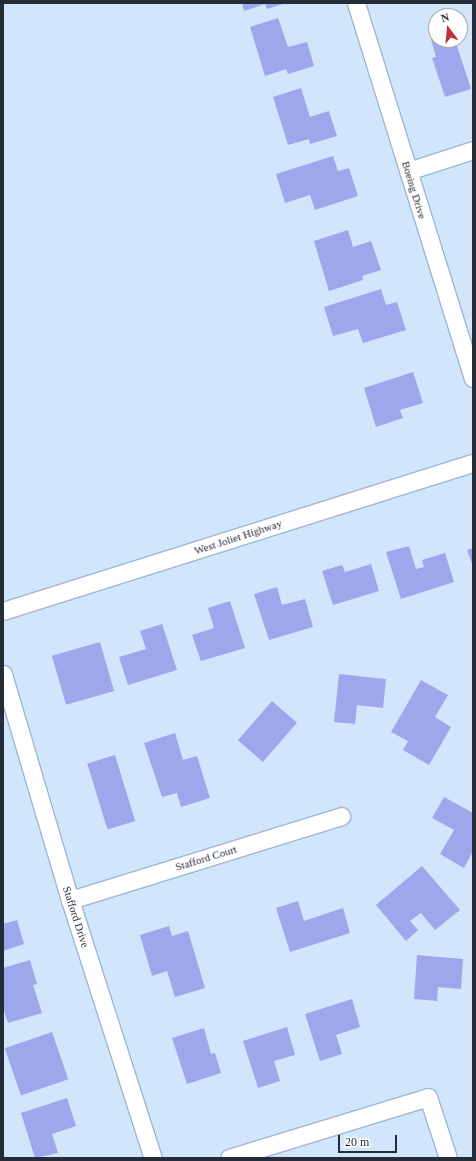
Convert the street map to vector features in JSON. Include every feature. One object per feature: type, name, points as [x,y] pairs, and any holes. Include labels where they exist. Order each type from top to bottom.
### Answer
[{"type":"street","name":"Boeing Drive","points":[[356,3],[473,378]]},
{"type":"street","points":[[408,171],[473,150]]},
{"type":"street","name":"West Joliet Highway","points":[[3,612],[473,463]]},
{"type":"street","name":"Stafford Drive","points":[[3,674],[70,900],[153,1158]]},
{"type":"street","name":"Stafford Court","points":[[70,900],[341,816]]},
{"type":"street","points":[[229,1158],[428,1097],[448,1158]]},
{"type":"building","points":[[242,3],[286,3],[267,9],[265,4],[244,11]]},
{"type":"building","points":[[278,18],[288,47],[307,42],[314,66],[288,74],[286,69],[265,76],[250,27]]},
{"type":"building","points":[[434,48],[458,48],[471,89],[445,97],[432,58],[436,57]]},
{"type":"building","points":[[301,88],[310,117],[329,111],[337,136],[310,144],[309,139],[288,145],[273,97]]},
{"type":"building","points":[[333,156],[338,171],[349,168],[358,196],[315,210],[310,195],[285,203],[276,174]]},
{"type":"building","points":[[348,230],[353,247],[371,241],[381,270],[362,276],[363,280],[329,291],[314,241]]},
{"type":"building","points":[[381,289],[386,305],[397,302],[406,330],[363,343],[358,329],[333,336],[324,307]]},
{"type":"building","points":[[413,372],[423,403],[400,410],[403,418],[376,427],[364,388]]},
{"type":"building","points":[[409,546],[416,569],[424,567],[422,560],[445,553],[454,582],[401,599],[386,552]]},
{"type":"building","points":[[473,548],[473,566],[467,550]]},
{"type":"building","points":[[371,564],[379,591],[333,605],[322,571],[342,565],[345,572]]},
{"type":"building","points":[[277,587],[282,605],[305,599],[313,627],[269,640],[254,594]]},
{"type":"building","points":[[230,601],[245,648],[201,661],[192,635],[214,628],[208,608]]},
{"type":"building","points":[[162,624],[177,670],[128,685],[119,657],[146,649],[140,631]]},
{"type":"building","points":[[100,642],[114,691],[66,705],[52,656]]},
{"type":"building","points":[[339,674],[386,679],[383,708],[357,705],[355,724],[334,722]]},
{"type":"building","points":[[421,680],[448,695],[435,717],[451,727],[429,765],[403,750],[408,741],[391,732]]},
{"type":"building","points":[[272,701],[297,723],[263,762],[238,740]]},
{"type":"building","points":[[175,733],[183,760],[197,756],[210,798],[181,807],[177,793],[162,797],[144,743]]},
{"type":"building","points":[[115,755],[135,821],[107,829],[87,763]]},
{"type":"building","points":[[444,797],[473,813],[473,851],[464,868],[440,854],[454,830],[432,818]]},
{"type":"building","points":[[422,866],[460,910],[435,930],[421,913],[410,921],[418,930],[406,941],[376,905]]},
{"type":"building","points":[[298,901],[304,921],[343,908],[350,933],[290,952],[276,908]]},
{"type":"building","points":[[17,920],[24,944],[3,951],[3,924]]},
{"type":"building","points":[[169,926],[172,936],[188,931],[205,988],[175,997],[167,971],[152,976],[140,935]]},
{"type":"building","points":[[417,955],[463,959],[461,989],[438,987],[437,1001],[414,999]]},
{"type":"building","points":[[30,960],[37,984],[33,985],[42,1013],[8,1023],[3,1008],[3,968]]},
{"type":"building","points":[[352,999],[360,1027],[336,1035],[342,1054],[320,1061],[305,1014]]},
{"type":"building","points":[[287,1027],[295,1055],[274,1061],[280,1081],[258,1088],[243,1041]]},
{"type":"building","points":[[204,1028],[211,1054],[215,1053],[221,1073],[187,1084],[172,1038]]},
{"type":"building","points":[[52,1032],[68,1079],[21,1096],[5,1048]]},
{"type":"building","points":[[67,1098],[76,1126],[52,1134],[58,1153],[35,1158],[21,1113]]}]
